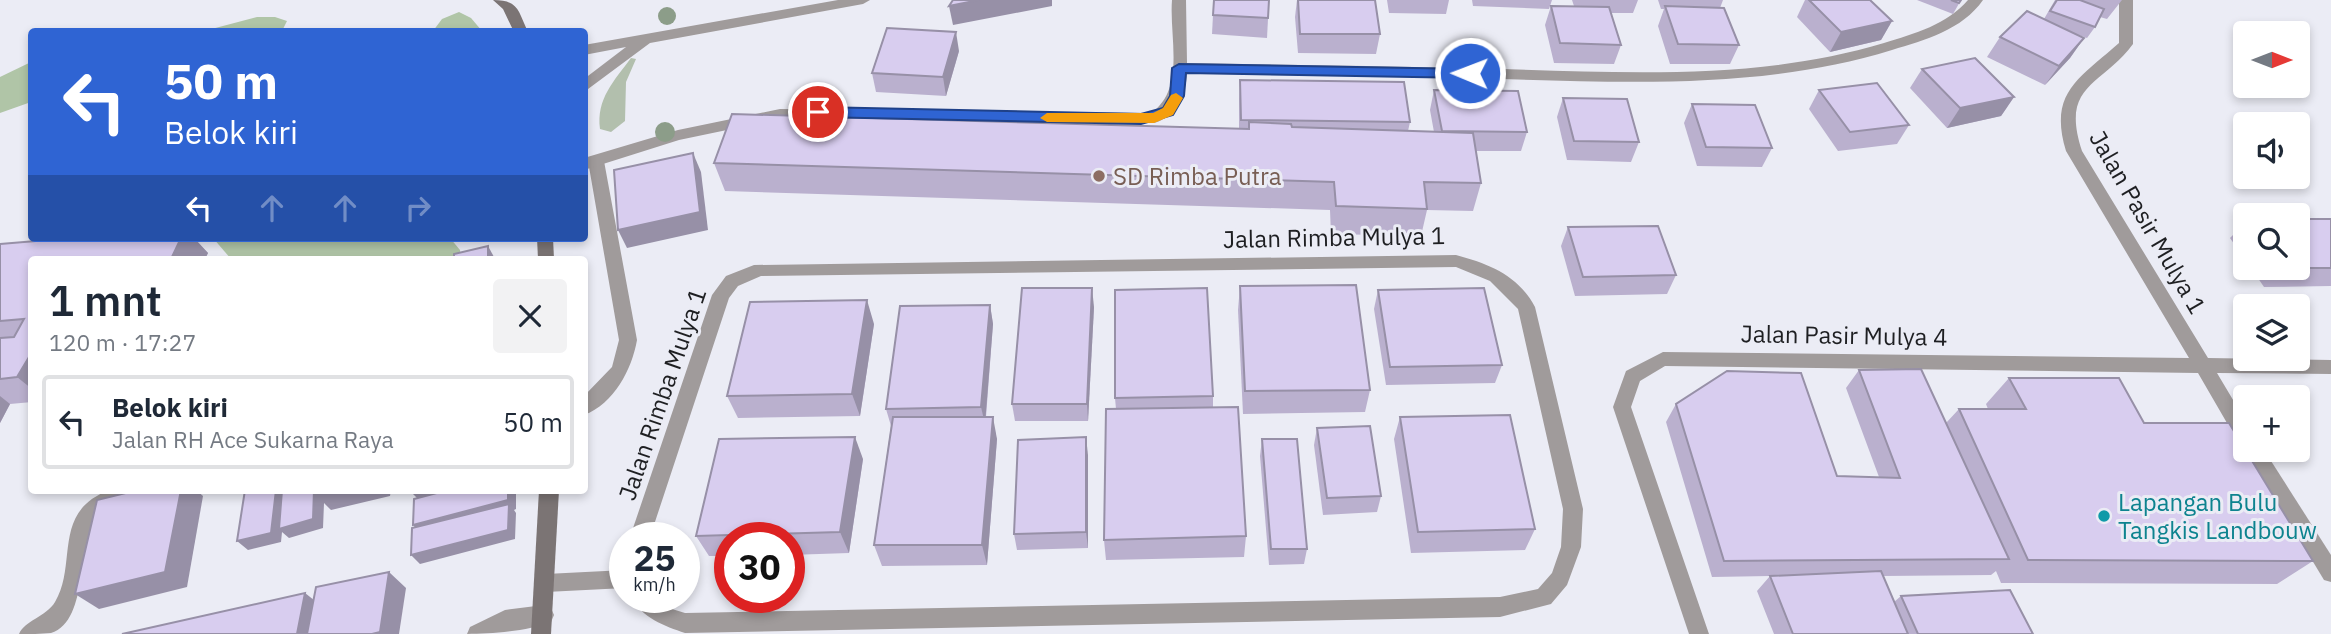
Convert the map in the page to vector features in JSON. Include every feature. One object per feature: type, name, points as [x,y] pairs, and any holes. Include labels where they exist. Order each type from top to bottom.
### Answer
[{"type":"main road","points":[[500,0],[509,7],[519,28]]},
{"type":"main road","points":[[542,625],[549,494]]},
{"type":"street","points":[[588,49],[863,0]]},
{"type":"street","points":[[588,403],[616,378],[625,359],[628,340],[590,163],[678,135],[780,114],[1154,118],[1168,112],[1174,104],[1179,68],[1175,18],[1180,0]]},
{"type":"street","points":[[1179,68],[1656,79],[1762,72],[1848,58],[1897,44],[1951,22],[1976,0]]},
{"type":"street","name":"Jalan Pasir Mulya 1","points":[[2126,0],[2126,44],[2069,100],[2066,130],[2074,151],[2233,417]]},
{"type":"street","points":[[588,84],[648,38]]},
{"type":"street","name":"Jalan Rimba Mulya 1","points":[[645,522],[721,295],[732,281],[760,270],[1456,261],[1490,271],[1511,286],[1526,307],[1573,509],[1571,547],[1560,578],[1544,597],[1500,607],[685,623],[661,613]]},
{"type":"street","name":"Jalan Pasir Mulya 4","points":[[1699,634],[1622,407],[1632,376],[1663,359],[2331,367]]},
{"type":"street","points":[[2262,462],[2331,573]]},
{"type":"street","points":[[29,634],[51,625],[64,608],[83,530],[93,510],[114,497],[125,494]]},
{"type":"street","points":[[546,583],[609,580]]},
{"type":"street","points":[[487,634],[505,621]]},
{"type":"street","points":[[477,634],[505,621],[542,625]]},
{"type":"green space","points":[[459,12],[471,18],[479,28],[435,28],[442,19]]},
{"type":"green space","points":[[257,17],[275,17],[287,21],[284,28],[215,28]]},
{"type":"green space","points":[[631,58],[636,59],[626,82],[625,121],[611,132],[600,129],[599,118],[604,99]]},
{"type":"green space","points":[[28,63],[28,103],[0,113],[0,77]]},
{"type":"green space","points":[[216,242],[453,242],[460,250],[461,256],[228,256]]},
{"type":"building","points":[[953,0],[979,0],[949,6]]},
{"type":"building","points":[[1214,0],[1269,0],[1268,18],[1213,15]]},
{"type":"building","points":[[1298,0],[1375,0],[1380,34],[1300,34]]},
{"type":"building","points":[[1809,0],[1870,0],[1892,21],[1841,32]]},
{"type":"building","points":[[2057,0],[2080,0],[2104,9],[2095,27],[2050,11]]},
{"type":"building","points":[[1551,6],[1609,7],[1621,45],[1560,43]]},
{"type":"building","points":[[1665,6],[1724,8],[1739,45],[1678,44]]},
{"type":"building","points":[[2027,11],[2084,38],[2059,66],[2000,37]]},
{"type":"building","points":[[887,28],[956,32],[943,77],[872,73]]},
{"type":"building","points":[[1975,58],[2014,97],[1960,108],[1922,69]]},
{"type":"building","points":[[1240,80],[1404,82],[1410,122],[1241,120]]},
{"type":"building","points":[[1877,83],[1909,125],[1850,132],[1819,90]]},
{"type":"building","points":[[1434,90],[1518,91],[1527,132],[1442,131]]},
{"type":"building","points":[[1563,98],[1627,99],[1639,142],[1574,141]]},
{"type":"building","points":[[1692,104],[1755,105],[1772,148],[1706,147]]},
{"type":"building","points":[[732,114],[1249,129],[1249,122],[1291,124],[1292,127],[1473,133],[1481,183],[1424,182],[1427,209],[1336,206],[1334,182],[714,163]]},
{"type":"building","points":[[693,153],[700,212],[618,230],[614,170]]},
{"type":"building","points":[[2310,219],[2331,219],[2331,268],[2310,268]]},
{"type":"building","points":[[1658,226],[1676,275],[1583,277],[1568,227]]},
{"type":"building","points":[[179,242],[172,256],[28,256],[28,359],[17,377],[0,379],[0,338],[14,337],[24,319],[0,321],[0,244]]},
{"type":"building","points":[[488,246],[488,256],[454,254]]},
{"type":"building","points":[[1356,285],[1370,390],[1245,391],[1240,286]]},
{"type":"building","points":[[1022,288],[1092,288],[1087,404],[1012,404]]},
{"type":"building","points":[[1207,288],[1213,396],[1115,398],[1115,290]]},
{"type":"building","points":[[1484,288],[1502,365],[1390,367],[1378,290]]},
{"type":"building","points":[[867,300],[852,394],[727,396],[750,302]]},
{"type":"building","points":[[990,305],[981,407],[886,409],[900,306]]},
{"type":"building","points":[[1921,369],[2009,559],[1724,561],[1676,404],[1727,371],[1801,373],[1837,476],[1900,478],[1859,370]]},
{"type":"building","name":"Lapangan Bulu Tangkis Landbouw","points":[[2009,378],[2119,378],[2144,423],[2229,423],[2233,430],[2233,462],[2253,462],[2313,561],[2028,560],[1959,409],[2026,409]]},
{"type":"building","points":[[1238,407],[1246,536],[1104,540],[1106,409]]},
{"type":"building","points":[[1510,415],[1535,529],[1418,532],[1400,417]]},
{"type":"building","points":[[893,417],[993,417],[982,545],[874,545]]},
{"type":"building","points":[[1370,426],[1381,496],[1327,498],[1317,428]]},
{"type":"building","points":[[855,437],[840,532],[805,533],[805,522],[714,522],[714,536],[700,536],[699,522],[719,439]]},
{"type":"building","points":[[1086,437],[1086,532],[1014,534],[1018,440]]},
{"type":"building","points":[[1262,439],[1297,439],[1307,549],[1271,549]]},
{"type":"building","points":[[122,494],[180,494],[165,572],[75,594],[97,500]]},
{"type":"building","points":[[244,494],[276,494],[271,533],[237,541]]},
{"type":"building","points":[[282,494],[314,494],[313,519],[279,529]]},
{"type":"building","points":[[433,494],[508,494],[508,500],[413,525],[414,499]]},
{"type":"building","points":[[509,504],[508,530],[411,555],[412,528]]},
{"type":"building","points":[[1881,571],[1908,634],[1793,634],[1770,576]]},
{"type":"building","points":[[389,572],[380,632],[307,634],[316,587]]},
{"type":"building","points":[[2010,590],[2033,634],[1918,634],[1901,596]]},
{"type":"building","points":[[305,593],[297,634],[122,634]]},
{"type":"slow traffic","points":[[1047,118],[1154,118],[1168,112],[1176,98]]},
{"type":"place","name":"SD Rimba Putra","points":[[1099,176]]},
{"type":"place","name":"Lapangan Bulu Tangkis Landbouw","points":[[2104,516]]},
{"type":"route","points":[[818,112],[1141,119],[1154,118],[1168,112],[1174,104],[1179,68],[1470,73]]}]
